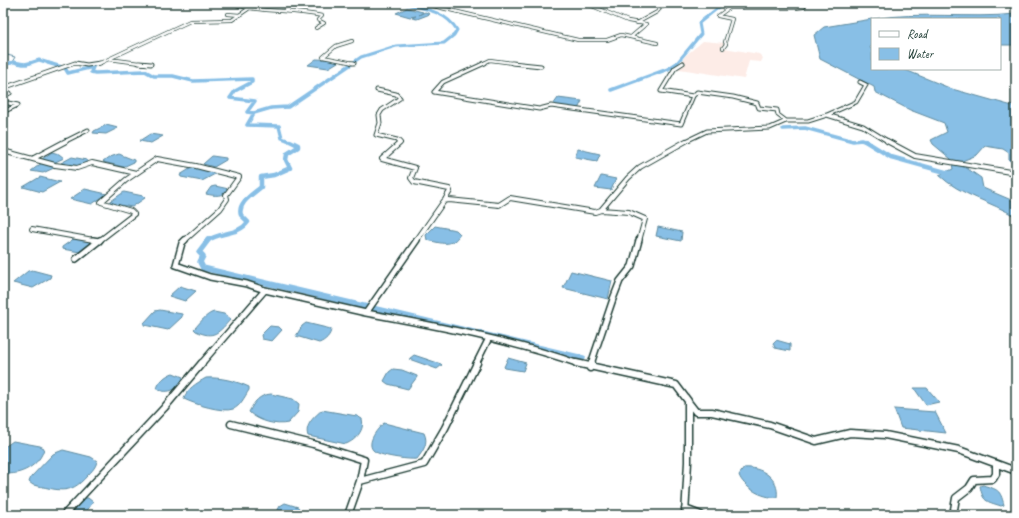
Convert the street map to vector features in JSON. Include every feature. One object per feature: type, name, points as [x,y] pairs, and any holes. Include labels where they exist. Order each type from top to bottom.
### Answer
[{"type":"street","points":[[229,3],[322,16],[318,19],[324,23],[316,28]]},
{"type":"street","points":[[284,11],[301,3]]},
{"type":"street","points":[[420,3],[542,33],[578,40],[607,40],[621,35],[646,42],[657,43]]},
{"type":"street","points":[[585,3],[614,16],[637,23],[646,24],[631,37]]},
{"type":"street","points":[[637,23],[657,12],[665,3]]},
{"type":"street","points":[[723,48],[726,44],[725,42],[730,30],[732,19],[718,16],[729,8],[796,8],[804,7],[803,4],[807,3],[845,3]]},
{"type":"street","points":[[992,3],[1016,6]]},
{"type":"street","points":[[3,88],[78,63],[93,65],[125,53],[190,21],[232,20],[251,7]]},
{"type":"street","points":[[228,14],[240,15]]},
{"type":"street","points":[[352,41],[346,41],[324,54],[323,57],[354,63]]},
{"type":"street","points":[[107,59],[151,64]]},
{"type":"street","points":[[541,66],[490,60],[443,82],[434,92],[532,108],[550,106],[681,124],[697,92],[733,97],[757,104],[759,108],[777,110],[778,115],[786,121]]},
{"type":"street","points":[[683,63],[675,68],[661,91],[694,96]]},
{"type":"street","points":[[601,210],[628,178],[640,167],[700,133],[725,129],[746,130],[770,128],[786,121],[808,121],[827,115],[854,104],[859,99],[861,90],[866,85],[860,82]]},
{"type":"street","points":[[367,312],[445,200],[450,190],[414,182],[410,178],[415,168],[382,159],[400,143],[397,140],[376,135],[380,124],[379,115],[382,110],[400,98],[396,94],[377,90]]},
{"type":"street","points":[[3,96],[10,93]]},
{"type":"street","points":[[3,102],[18,105],[3,112]]},
{"type":"street","points":[[827,115],[863,126],[907,153],[966,166],[1016,173]]},
{"type":"street","points":[[34,158],[88,130]]},
{"type":"street","points":[[3,151],[34,158],[42,162],[74,168],[92,163],[136,173]]},
{"type":"street","points":[[76,259],[134,214],[131,211],[101,202],[136,173],[157,159],[196,166],[239,177],[226,195],[227,199],[220,209],[182,243],[176,265],[210,277],[247,284],[265,290],[414,322],[546,353],[590,368],[676,385],[688,401],[691,408],[696,412],[712,412],[770,425],[816,441],[850,433],[885,434],[960,450],[1016,471]]},
{"type":"street","points":[[445,200],[499,205],[510,198],[595,212],[601,210],[626,212],[641,215],[645,219],[632,266],[620,280],[590,368]]},
{"type":"street","points":[[32,229],[99,241]]},
{"type":"street","points":[[64,515],[164,408],[265,290]]},
{"type":"street","points":[[360,481],[424,464],[445,428],[488,340]]},
{"type":"street","points":[[688,401],[688,462],[685,512],[701,515]]},
{"type":"street","points":[[231,424],[364,460],[360,481],[348,515]]},
{"type":"street","points":[[953,515],[956,498],[969,488],[974,480],[993,479],[996,474],[996,464]]},
{"type":"shaded area","points":[[703,41],[725,43],[724,48],[759,54],[763,58],[761,62],[749,61],[744,79],[673,68],[680,64],[685,56]]},
{"type":"water","points":[[407,8],[423,12],[419,15],[425,12],[430,14],[417,19],[412,18],[416,16],[410,17],[396,13]]},
{"type":"water","points":[[1016,14],[1016,45],[1001,45],[1001,18],[882,18],[926,15]]},
{"type":"water","points":[[871,19],[871,70],[905,70],[952,89],[1016,107],[1016,166],[1009,160],[1009,153],[1003,149],[985,146],[977,155],[962,161],[965,167],[981,178],[983,188],[1016,202],[1016,217],[966,193],[939,175],[953,169],[951,159],[933,144],[931,140],[947,132],[944,123],[910,110],[875,92],[874,87],[820,59],[814,35],[824,27]]},
{"type":"water","points":[[316,59],[337,60],[338,62],[328,68],[308,65]]},
{"type":"water","points":[[558,98],[582,101],[578,109],[553,105]]},
{"type":"water","points":[[106,125],[118,128],[106,134],[93,133],[94,131]]},
{"type":"water","points":[[150,134],[163,136],[151,143],[139,141]]},
{"type":"water","points":[[578,149],[600,154],[597,161],[575,157]]},
{"type":"water","points":[[52,152],[59,154],[64,158],[53,163],[42,159]]},
{"type":"water","points":[[119,154],[134,160],[134,162],[123,167],[103,162],[110,157]]},
{"type":"water","points":[[212,156],[226,158],[226,160],[214,167],[203,164]]},
{"type":"water","points":[[72,157],[88,161],[77,167],[61,163]]},
{"type":"water","points":[[42,163],[56,167],[43,173],[31,171]]},
{"type":"water","points":[[193,167],[217,173],[202,181],[181,177],[180,175]]},
{"type":"water","points":[[601,176],[616,179],[611,190],[595,188]]},
{"type":"water","points":[[40,177],[60,182],[42,192],[23,187]]},
{"type":"water","points":[[215,186],[229,189],[227,192],[219,195],[206,194],[211,187]]},
{"type":"water","points":[[85,189],[107,194],[92,204],[70,199]]},
{"type":"water","points":[[124,192],[143,196],[145,198],[132,207],[108,203]]},
{"type":"water","points":[[435,226],[456,230],[460,234],[450,243],[427,240],[426,235]]},
{"type":"water","points":[[658,227],[682,232],[681,241],[656,236]]},
{"type":"water","points":[[75,238],[93,243],[80,252],[62,249],[62,247]]},
{"type":"water","points":[[32,270],[51,275],[50,278],[33,288],[13,283],[28,271]]},
{"type":"water","points":[[571,271],[612,281],[608,299],[563,288]]},
{"type":"water","points":[[180,286],[196,291],[185,301],[169,296]]},
{"type":"water","points":[[160,310],[182,314],[182,317],[168,330],[144,325],[144,323],[155,311]]},
{"type":"water","points":[[214,312],[224,314],[231,319],[223,328],[212,335],[202,334],[194,329],[206,317]]},
{"type":"water","points":[[306,323],[331,329],[329,336],[319,343],[296,336],[302,326]]},
{"type":"water","points":[[270,326],[279,327],[282,330],[272,341],[262,339],[261,335]]},
{"type":"water","points":[[776,340],[790,344],[790,351],[775,348],[773,343]]},
{"type":"water","points":[[414,355],[442,365],[437,369],[409,359]]},
{"type":"water","points":[[508,358],[526,363],[523,371],[505,368],[504,367]]},
{"type":"water","points":[[393,369],[402,370],[417,377],[408,389],[388,384],[384,381],[389,372]]},
{"type":"water","points":[[173,373],[183,377],[176,388],[169,391],[161,391],[157,389],[163,379]]},
{"type":"water","points":[[206,378],[217,378],[233,381],[249,387],[249,390],[236,408],[228,410],[208,407],[184,399],[189,389]]},
{"type":"water","points":[[914,388],[927,388],[939,402],[926,405]]},
{"type":"water","points":[[271,394],[293,399],[299,404],[298,412],[288,423],[278,424],[267,422],[257,418],[249,412],[260,397]]},
{"type":"water","points":[[894,409],[935,412],[946,433],[901,428]]},
{"type":"water","points":[[322,410],[357,416],[362,419],[363,423],[361,431],[353,440],[346,444],[308,436],[307,432],[309,425],[313,418]]},
{"type":"water","points":[[384,423],[424,433],[426,444],[417,459],[387,456],[373,450],[371,447],[372,439]]},
{"type":"water","points":[[13,441],[44,448],[39,460],[28,468],[16,473],[3,473],[3,448]]},
{"type":"water","points":[[63,450],[91,457],[97,461],[96,465],[80,483],[68,489],[62,490],[49,488],[33,485],[29,482],[31,477],[53,454]]},
{"type":"water","points":[[744,468],[757,469],[768,475],[776,485],[777,497],[766,496],[749,488],[739,475]]},
{"type":"water","points":[[983,485],[998,491],[1004,505],[1001,506],[986,500],[982,495],[980,486]]},
{"type":"water","points":[[83,498],[88,498],[93,502],[84,515],[67,515]]},
{"type":"water","points":[[285,503],[298,507],[301,511],[300,515],[275,515],[280,506]]},
{"type":"waterway","points":[[351,64],[361,57],[396,46],[444,43],[454,35],[457,30],[447,18],[440,14],[402,3]]},
{"type":"waterway","points":[[677,63],[701,34],[699,23],[724,3]]},
{"type":"waterway","points":[[3,54],[15,57],[12,62]]},
{"type":"waterway","points":[[30,63],[39,60],[52,64]]},
{"type":"waterway","points":[[8,63],[14,62],[20,63]]},
{"type":"waterway","points":[[3,64],[8,63]]},
{"type":"waterway","points":[[20,63],[30,63]]},
{"type":"waterway","points":[[48,63],[65,68],[68,73],[93,67],[91,72],[95,73],[145,71],[154,76],[173,76],[193,81],[252,79],[252,82],[235,91],[230,98],[255,101],[247,112],[254,113]]},
{"type":"waterway","points":[[254,113],[271,108],[288,107],[353,63]]},
{"type":"waterway","points":[[611,90],[668,69],[677,63]]},
{"type":"waterway","points":[[254,113],[247,125],[279,126],[282,138],[292,142]]},
{"type":"waterway","points":[[783,129],[805,128],[853,141],[861,140],[866,142]]},
{"type":"waterway","points":[[207,241],[217,236],[234,232],[248,222],[241,215],[240,211],[243,203],[261,187],[261,177],[274,175],[290,168],[286,160],[287,154],[298,147],[298,145],[292,142]]},
{"type":"waterway","points":[[866,142],[891,157],[949,173]]},
{"type":"waterway","points":[[207,241],[199,252],[203,256],[200,262],[203,268],[583,358]]}]
